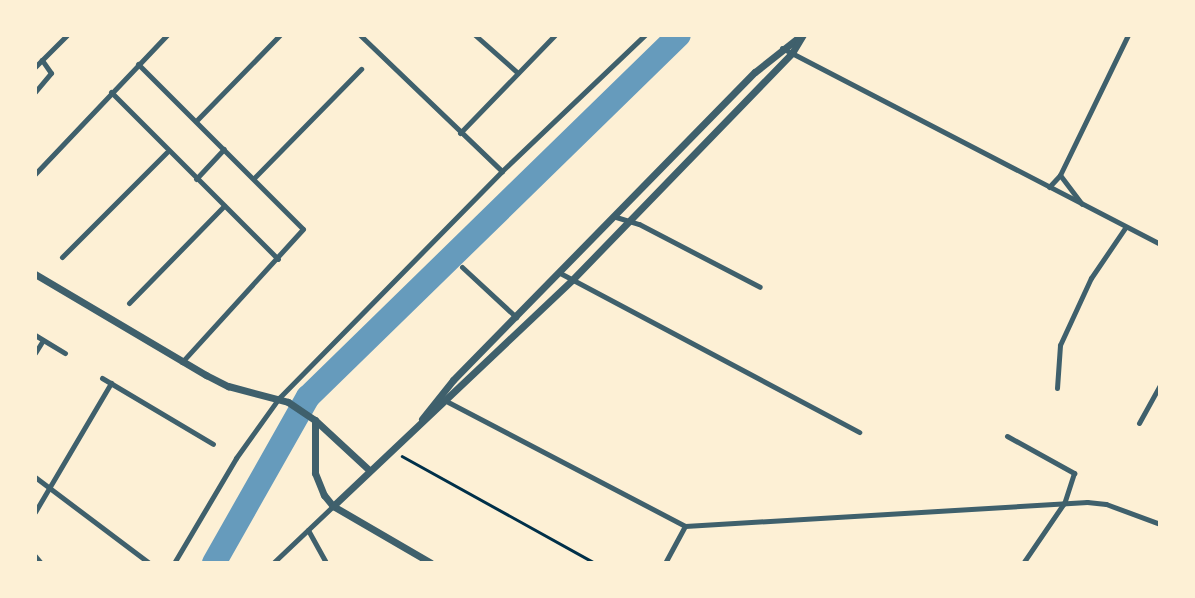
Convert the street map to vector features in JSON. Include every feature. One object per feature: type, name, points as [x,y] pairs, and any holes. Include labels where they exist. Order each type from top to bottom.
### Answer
[{"type":"street","points":[[35,67],[67,35]]},
{"type":"street","points":[[35,174],[167,35]]},
{"type":"street","points":[[196,121],[280,35]]},
{"type":"street","points":[[360,35],[502,171]]},
{"type":"street","points":[[475,35],[518,74]]},
{"type":"street","points":[[460,133],[555,35]]},
{"type":"street","points":[[174,563],[236,458],[279,398],[502,171],[645,35]]},
{"type":"street","points":[[273,563],[418,424],[453,380],[617,217],[738,90],[782,48],[803,35],[792,53],[572,280],[448,402],[418,424]]},
{"type":"street","points":[[1049,187],[1060,175],[1128,35]]},
{"type":"street","points":[[782,48],[1160,244]]},
{"type":"street","points":[[35,92],[51,73],[42,60]]},
{"type":"street","points":[[138,64],[303,229],[182,362]]},
{"type":"street","points":[[254,178],[361,69]]},
{"type":"street","points":[[738,90],[747,98]]},
{"type":"street","points":[[111,92],[167,152],[278,259]]},
{"type":"street","points":[[196,179],[224,149]]},
{"type":"street","points":[[62,257],[167,152]]},
{"type":"street","points":[[1060,175],[1084,206]]},
{"type":"street","points":[[129,303],[224,206]]},
{"type":"street","points":[[617,217],[629,220],[760,288]]},
{"type":"street","points":[[1057,388],[1060,345],[1091,278],[1125,228]]},
{"type":"street","points":[[462,267],[516,317]]},
{"type":"street","points":[[560,273],[859,432]]},
{"type":"street","points":[[35,274],[182,362],[228,386],[288,402],[312,417],[369,470]]},
{"type":"street","points":[[500,332],[509,342]]},
{"type":"street","points":[[35,335],[65,353]]},
{"type":"street","points":[[35,352],[43,340]]},
{"type":"street","points":[[102,378],[214,444]]},
{"type":"street","points":[[35,512],[111,383]]},
{"type":"street","points":[[1139,423],[1160,385]]},
{"type":"street","points":[[448,402],[685,526],[1064,503],[1106,504],[1160,524]]},
{"type":"street","points":[[312,417],[314,473],[333,506],[431,563]]},
{"type":"street","points":[[1007,436],[1073,470],[1064,503],[1023,563]]},
{"type":"street","points":[[35,477],[50,485],[124,548],[149,563]]},
{"type":"street","points":[[665,563],[685,526]]},
{"type":"street","points":[[308,530],[326,563]]},
{"type":"street","points":[[35,556],[41,563]]},
{"type":"path","points":[[391,450],[595,563]]},
{"type":"waterway","points":[[214,563],[308,397],[679,35]]}]
